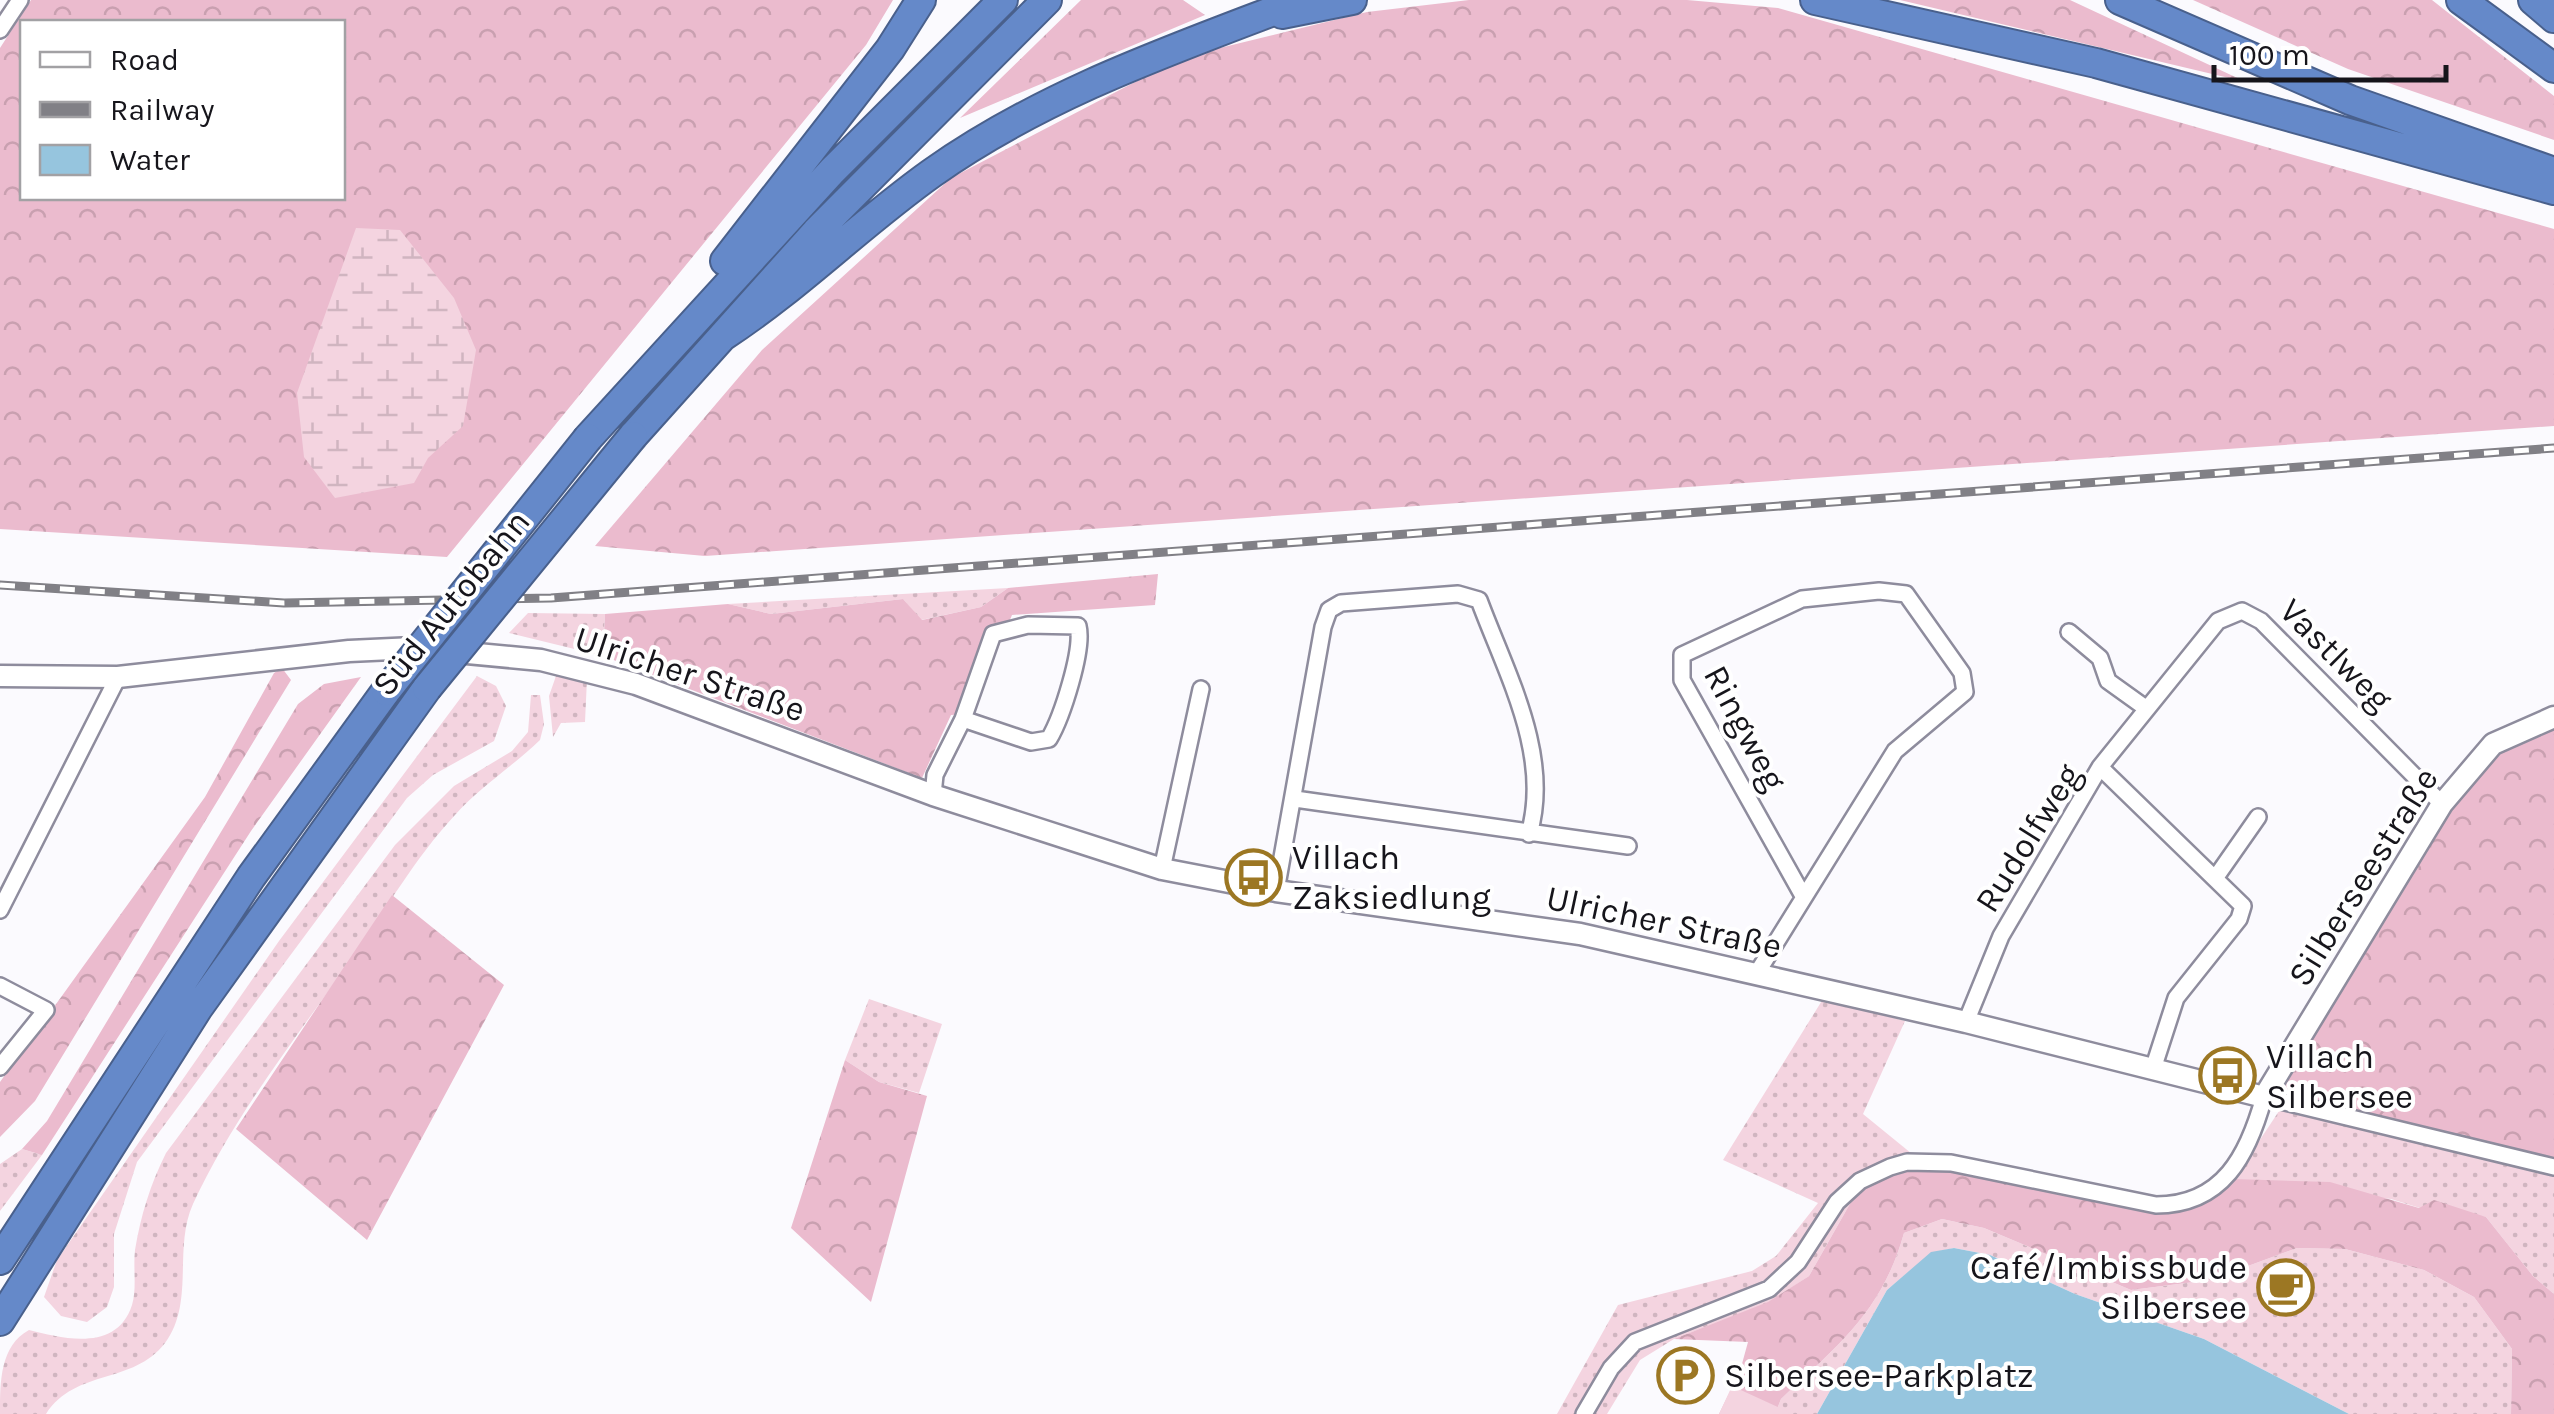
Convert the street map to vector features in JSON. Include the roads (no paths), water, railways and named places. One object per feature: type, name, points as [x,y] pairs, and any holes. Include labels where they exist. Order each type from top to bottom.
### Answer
[{"type":"highway","points":[[684,331],[706,284],[890,49],[920,0]]},
{"type":"highway","name":"Süd Autobahn","points":[[0,1260],[201,951],[386,692],[588,438],[832,171],[1002,0]]},
{"type":"highway","name":"Süd Autobahn","points":[[0,1321],[198,1008],[428,688],[634,436],[722,336],[830,218],[1046,0]]},
{"type":"highway","points":[[722,336],[776,302],[933,172],[1036,109],[1140,60],[1302,0]]},
{"type":"highway","points":[[1247,21],[1352,0]]},
{"type":"highway","points":[[1815,0],[2096,63],[2554,190]]},
{"type":"highway","points":[[2461,0],[2554,68]]},
{"type":"highway","points":[[2533,0],[2554,18]]},
{"type":"highway","points":[[2122,2],[2350,100],[2554,172]]},
{"type":"street","points":[[0,30],[20,0]]},
{"type":"street","name":"Ringweg","points":[[1756,974],[1894,751],[1965,692],[1962,673],[1906,594],[1879,591],[1802,599],[1682,655],[1682,680],[1802,894]]},
{"type":"street","points":[[1276,892],[1329,610],[1341,603],[1472,595],[1479,600],[1530,744],[1538,788],[1529,834]]},
{"type":"street","name":"Vastlweg","points":[[2100,767],[2218,621],[2231,613],[2252,614],[2442,804]]},
{"type":"street","points":[[933,794],[935,774],[962,719],[992,634],[1003,629],[1078,626],[1081,638],[1049,739],[1031,742],[962,719]]},
{"type":"street","points":[[2069,632],[2100,658],[2108,681],[2146,709]]},
{"type":"street","name":"Ulricher Straße","points":[[0,676],[118,678],[398,648],[477,651],[542,660],[708,709],[933,794],[1162,869],[1276,892],[1580,934],[1966,1022],[2264,1097]]},
{"type":"street","points":[[0,910],[118,678]]},
{"type":"street","points":[[1162,869],[1201,689]]},
{"type":"street","name":"Silberseestraße","points":[[1584,1414],[1611,1368],[1634,1342],[1685,1319],[1750,1300],[1781,1281],[1837,1202],[1875,1173],[1907,1162],[1951,1163],[2156,1204],[2175,1204],[2204,1196],[2220,1186],[2254,1136],[2264,1097],[2442,804],[2493,744],[2554,717]]},
{"type":"street","name":"Rudolfweg","points":[[1966,1022],[2001,936],[2100,767],[2242,906],[2238,919],[2176,998],[2152,1069]]},
{"type":"street","points":[[1295,799],[1628,846]]},
{"type":"street","points":[[2216,878],[2258,817]]},
{"type":"street","points":[[0,986],[46,1010],[0,1067]]},
{"type":"street","points":[[2264,1097],[2554,1167]]},
{"type":"water","points":[[1954,1248],[1990,1255],[2075,1294],[2204,1339],[2349,1414],[1817,1414],[1887,1290],[1931,1252]]},
{"type":"railway","points":[[0,585],[284,603],[551,598],[2554,448]]},
{"type":"place","name":"Villach Zaksiedlung","points":[[1253,877]]},
{"type":"place","name":"Villach Silbersee","points":[[2227,1076]]},
{"type":"place","name":"Café/Imbissbude Silbersee","points":[[2286,1287]]},
{"type":"place","name":"Silbersee-Parkplatz","points":[[1685,1375]]}]
